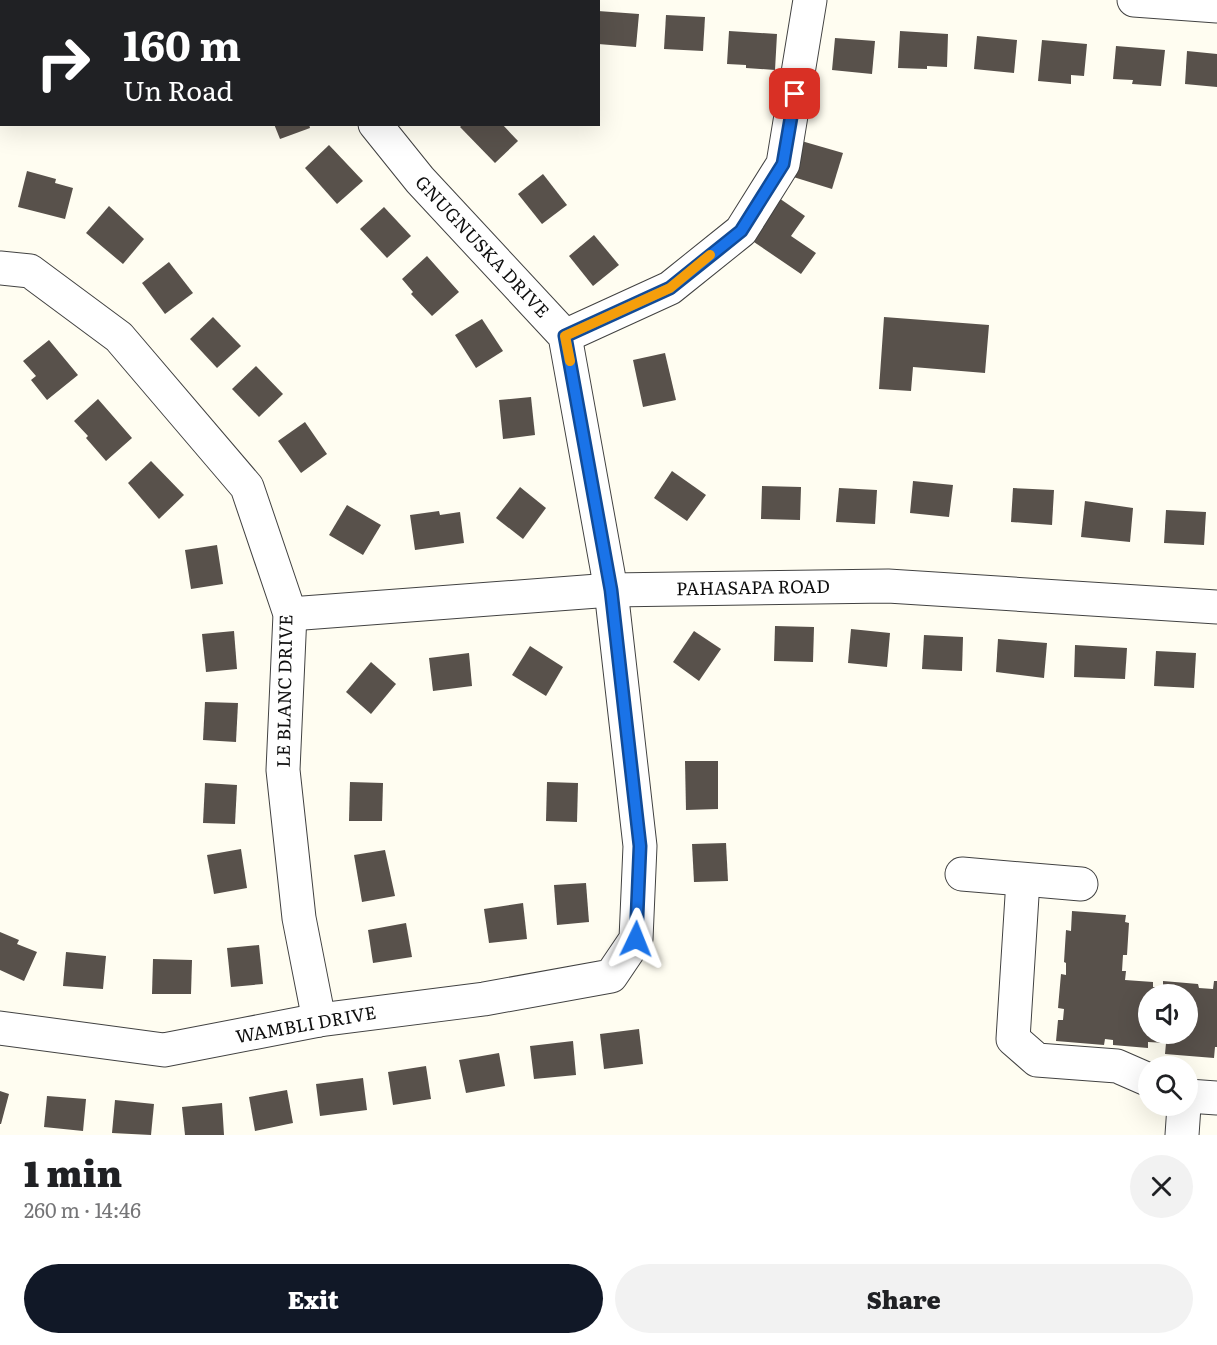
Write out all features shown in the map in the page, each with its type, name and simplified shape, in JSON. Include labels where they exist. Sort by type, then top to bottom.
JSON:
[{"type":"street","points":[[611,590],[565,336],[670,288],[741,231],[783,164],[810,0]]},
{"type":"street","points":[[1134,0],[1217,6]]},
{"type":"street","name":"GNUGNUSKA DRIVE","points":[[377,126],[420,180],[565,336]]},
{"type":"street","name":"LE BLANC DRIVE","points":[[0,268],[30,271],[119,337],[247,487],[290,614],[283,770],[299,918],[319,1020]]},
{"type":"street","name":"PAHASAPA ROAD","points":[[290,614],[611,590],[888,586],[1217,607]]},
{"type":"street","name":"WAMBLI DRIVE","points":[[0,1028],[164,1050],[319,1020],[484,999],[611,976],[636,939],[640,846],[611,590]]},
{"type":"street","points":[[962,874],[1081,884]]},
{"type":"street","points":[[1023,880],[1013,1039],[1037,1060],[1118,1066],[1138,1075]]},
{"type":"street","points":[[1198,1097],[1217,1098]]},
{"type":"street","points":[[1182,1135],[1184,1116]]},
{"type":"building","points":[[600,11],[639,14],[636,47],[600,44]]},
{"type":"building","points":[[666,15],[705,17],[703,51],[664,49]]},
{"type":"building","points":[[729,31],[777,34],[775,70],[727,64]]},
{"type":"building","points":[[900,31],[948,34],[947,67],[898,68]]},
{"type":"building","points":[[977,36],[1017,40],[1014,73],[974,69]]},
{"type":"building","points":[[835,38],[875,41],[872,74],[832,70]]},
{"type":"building","points":[[1042,40],[1087,44],[1084,76],[1071,75],[1071,84],[1038,81]]},
{"type":"building","points":[[1116,46],[1165,50],[1161,86],[1132,84],[1133,80],[1113,79]]},
{"type":"building","points":[[1187,51],[1217,54],[1217,87],[1185,84]]},
{"type":"building","points":[[275,126],[310,126],[310,128],[280,139]]},
{"type":"building","points":[[504,126],[518,141],[495,163],[460,127]]},
{"type":"building","points":[[798,140],[843,153],[832,189],[787,175]]},
{"type":"building","points":[[329,145],[363,181],[337,204],[305,168]]},
{"type":"building","points":[[27,171],[56,179],[55,183],[73,188],[65,219],[18,207]]},
{"type":"building","points":[[543,174],[567,205],[542,224],[518,194]]},
{"type":"building","points":[[776,196],[805,216],[791,236],[816,253],[801,274],[748,238]]},
{"type":"building","points":[[109,206],[144,239],[123,264],[86,233]]},
{"type":"building","points":[[384,207],[411,236],[387,258],[360,229]]},
{"type":"building","points":[[594,235],[619,265],[593,286],[569,256]]},
{"type":"building","points":[[427,256],[459,292],[432,316],[411,294],[413,292],[402,279]]},
{"type":"building","points":[[169,262],[193,293],[165,314],[142,283]]},
{"type":"building","points":[[213,317],[241,346],[217,368],[190,339]]},
{"type":"building","points":[[884,317],[989,325],[985,373],[913,367],[911,391],[879,389]]},
{"type":"building","points":[[482,319],[503,351],[476,368],[455,335]]},
{"type":"building","points":[[49,340],[78,375],[47,400],[31,380],[36,376],[23,361]]},
{"type":"building","points":[[665,353],[676,400],[643,407],[633,360]]},
{"type":"building","points":[[256,366],[283,394],[259,417],[232,389]]},
{"type":"building","points":[[531,397],[535,435],[503,439],[499,400]]},
{"type":"building","points":[[98,399],[132,438],[106,461],[74,421]]},
{"type":"building","points":[[305,422],[327,454],[301,473],[278,441]]},
{"type":"building","points":[[151,461],[184,495],[159,519],[128,483]]},
{"type":"building","points":[[672,471],[706,495],[687,521],[654,498]]},
{"type":"building","points":[[913,481],[953,485],[949,517],[910,513]]},
{"type":"building","points":[[762,486],[801,487],[800,520],[761,519]]},
{"type":"building","points":[[520,487],[546,508],[523,539],[496,518]]},
{"type":"building","points":[[839,488],[877,490],[875,524],[836,522]]},
{"type":"building","points":[[1013,488],[1054,490],[1052,525],[1011,522]]},
{"type":"building","points":[[1085,501],[1133,508],[1130,542],[1081,537]]},
{"type":"building","points":[[347,505],[381,525],[363,555],[329,535]]},
{"type":"building","points":[[1166,510],[1206,512],[1204,545],[1164,543]]},
{"type":"building","points":[[439,511],[440,515],[460,512],[464,543],[415,550],[410,515]]},
{"type":"building","points":[[217,545],[223,584],[191,589],[185,550]]},
{"type":"building","points":[[775,626],[814,627],[813,662],[774,661]]},
{"type":"building","points":[[851,629],[890,633],[887,667],[848,663]]},
{"type":"building","points":[[234,631],[237,669],[206,672],[202,634]]},
{"type":"building","points":[[694,631],[721,649],[699,681],[673,662]]},
{"type":"building","points":[[924,635],[963,637],[962,671],[922,669]]},
{"type":"building","points":[[998,639],[1047,643],[1044,678],[996,672]]},
{"type":"building","points":[[1075,645],[1127,648],[1125,679],[1074,677]]},
{"type":"building","points":[[530,646],[563,667],[546,696],[512,675]]},
{"type":"building","points":[[1156,651],[1196,653],[1194,688],[1154,686]]},
{"type":"building","points":[[469,653],[472,686],[433,691],[429,658]]},
{"type":"building","points":[[371,662],[396,684],[371,714],[346,692]]},
{"type":"building","points":[[205,702],[238,703],[236,742],[203,740]]},
{"type":"building","points":[[685,761],[718,761],[718,809],[686,810]]},
{"type":"building","points":[[350,782],[383,783],[382,821],[349,821]]},
{"type":"building","points":[[547,782],[578,783],[577,822],[546,821]]},
{"type":"building","points":[[205,783],[237,785],[235,824],[203,823]]},
{"type":"building","points":[[726,843],[728,881],[694,882],[692,844]]},
{"type":"building","points":[[241,849],[247,888],[214,894],[207,855]]},
{"type":"building","points":[[385,850],[395,896],[362,902],[354,855]]},
{"type":"building","points":[[586,883],[589,922],[557,925],[554,885]]},
{"type":"building","points":[[523,903],[527,939],[489,943],[484,909]]},
{"type":"building","points":[[1072,911],[1126,915],[1125,922],[1129,923],[1127,955],[1123,955],[1122,971],[1126,971],[1125,980],[1153,982],[1153,984],[1138,984],[1138,1044],[1148,1044],[1148,1048],[1113,1045],[1113,1040],[1105,1039],[1104,1045],[1056,1041],[1058,1020],[1063,1020],[1064,1009],[1058,1008],[1061,974],[1066,975],[1066,963],[1064,962],[1066,930],[1071,931]]},
{"type":"building","points":[[406,923],[412,957],[373,963],[368,930]]},
{"type":"building","points":[[0,932],[19,940],[17,944],[37,952],[24,981],[0,970]]},
{"type":"building","points":[[259,945],[263,984],[231,987],[227,948]]},
{"type":"building","points":[[66,952],[106,956],[103,989],[63,986]]},
{"type":"building","points":[[153,959],[192,960],[191,994],[152,994]]},
{"type":"building","points":[[1163,981],[1198,984],[1163,984]]},
{"type":"building","points":[[1214,981],[1217,981],[1217,1047],[1215,1047],[1214,1058],[1165,1054],[1166,1044],[1198,1044],[1198,984],[1199,988],[1213,989]]},
{"type":"building","points":[[639,1029],[643,1064],[604,1069],[600,1034]]},
{"type":"building","points":[[573,1041],[576,1075],[534,1079],[530,1046]]},
{"type":"building","points":[[499,1053],[505,1086],[466,1093],[459,1060]]},
{"type":"building","points":[[426,1066],[431,1099],[393,1105],[388,1072]]},
{"type":"building","points":[[363,1078],[367,1110],[320,1116],[316,1084]]},
{"type":"building","points":[[287,1090],[293,1123],[255,1131],[249,1097]]},
{"type":"building","points":[[0,1091],[9,1094],[1,1124],[0,1124]]},
{"type":"building","points":[[47,1096],[86,1099],[83,1131],[44,1127]]},
{"type":"building","points":[[115,1100],[154,1104],[151,1135],[112,1133]]},
{"type":"building","points":[[222,1103],[224,1135],[185,1135],[182,1107]]},
{"type":"slow traffic","points":[[570,361],[565,336],[670,288],[710,255]]},
{"type":"route","points":[[636,939],[640,846],[611,590],[565,336],[670,288],[741,231],[783,164],[795,94]]}]
